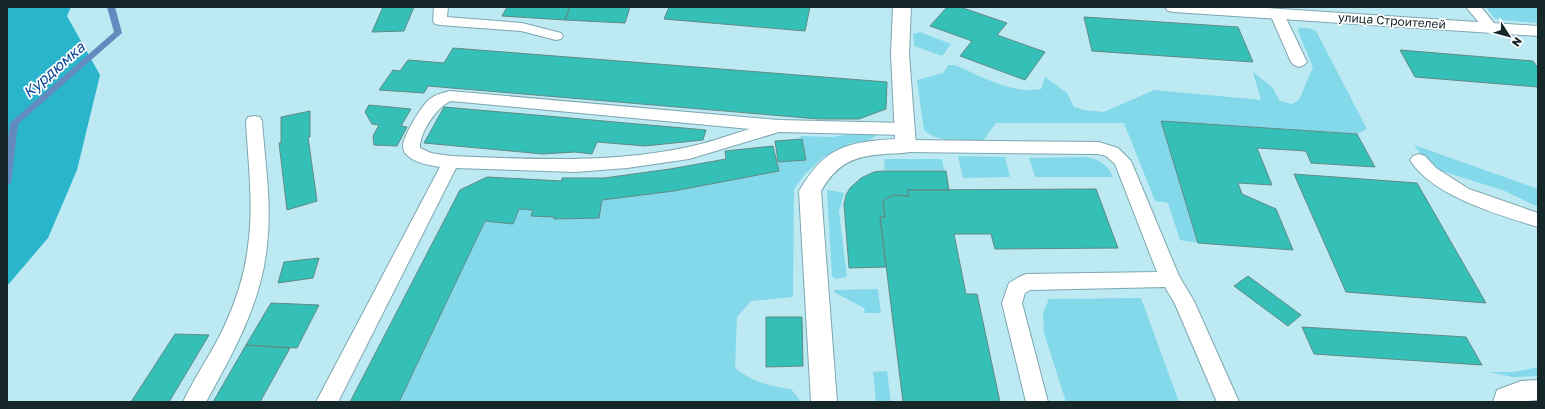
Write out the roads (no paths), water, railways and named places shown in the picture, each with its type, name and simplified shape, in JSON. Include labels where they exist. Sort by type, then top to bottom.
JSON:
[{"type":"street","points":[[824,402],[810,191],[817,176],[827,166],[844,154],[906,138],[900,54],[902,7]]},
{"type":"street","name":"улица Строителей","points":[[1174,7],[1538,31]]},
{"type":"lane","points":[[441,7],[440,20],[522,27],[556,36]]},
{"type":"lane","points":[[1474,7],[1491,28]]},
{"type":"lane","points":[[1276,14],[1299,62]]},
{"type":"lane","points":[[778,126],[689,153],[627,162],[575,166],[451,162],[428,159],[413,152],[410,147],[430,106],[442,98],[450,96],[778,126],[906,138],[1099,148],[1112,152],[1122,161],[1170,279],[1184,301],[1228,402]]},
{"type":"lane","points":[[194,402],[216,362],[237,318],[252,280],[258,246],[259,210],[254,120]]},
{"type":"lane","points":[[1419,160],[1430,172],[1463,194],[1538,220]]},
{"type":"lane","points":[[327,402],[451,162]]},
{"type":"lane","points":[[1037,402],[1012,303],[1016,289],[1026,282],[1170,279]]},
{"type":"lane","points":[[1504,402],[1505,397],[1521,391],[1538,390]]},
{"type":"waterway","name":"Курдюмка","points":[[7,183],[14,123],[118,33],[111,7]]}]
